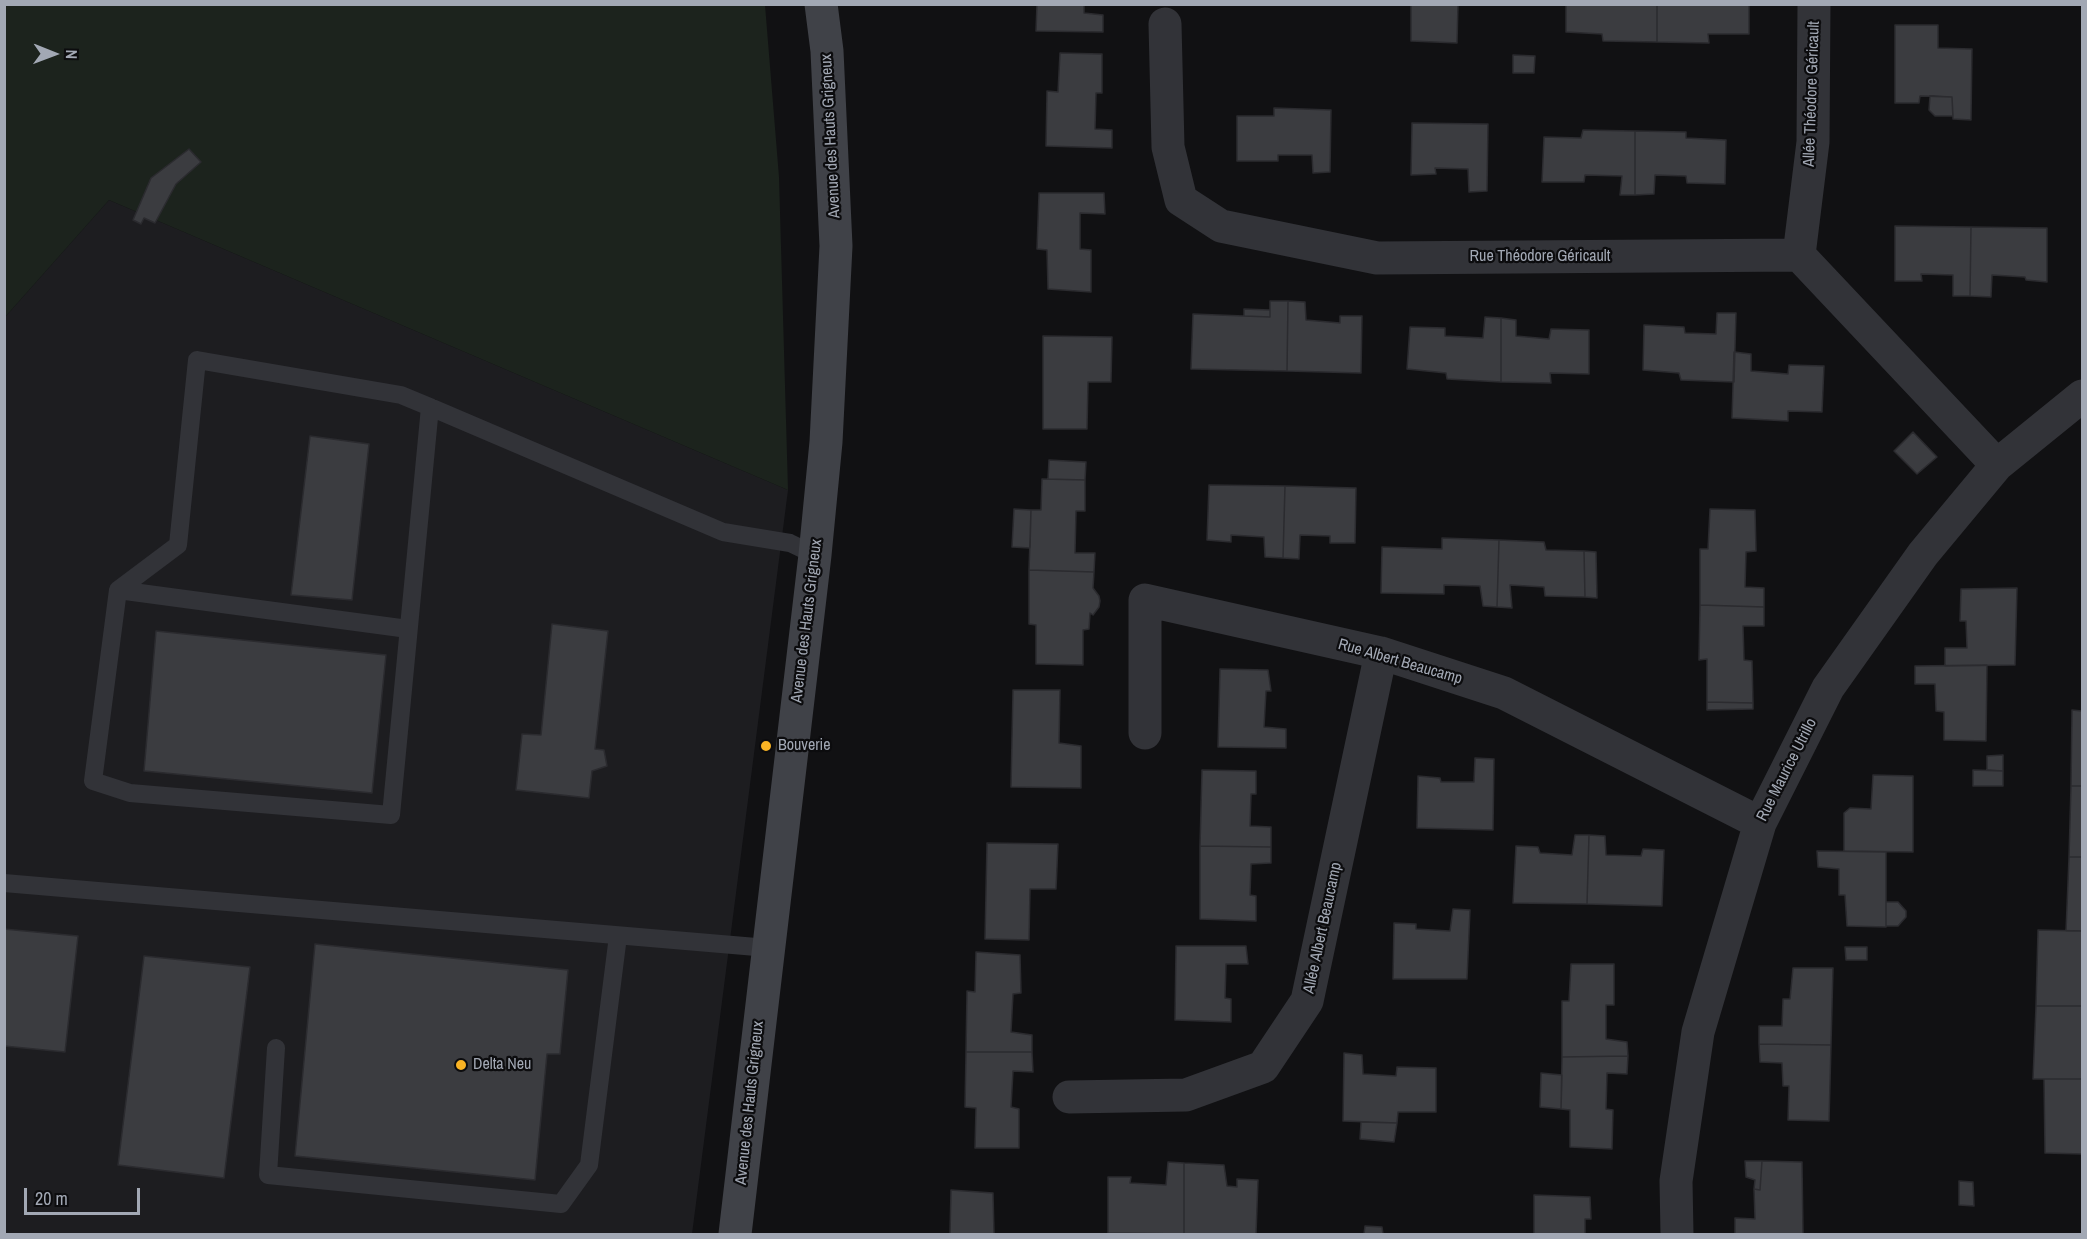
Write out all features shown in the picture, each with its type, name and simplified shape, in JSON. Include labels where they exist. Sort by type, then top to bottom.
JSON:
[{"type":"street","name":"Avenue des Hauts Grigneux","points":[[735,1234],[815,555],[826,442],[836,246],[827,51],[821,4]]},
{"type":"street","name":"Allée Théodore Géricault","points":[[1798,255],[1813,142],[1814,4]]},
{"type":"street","name":"Rue Théodore Géricault","points":[[1166,24],[1168,147],[1181,200],[1221,226],[1377,258],[1798,255]]},
{"type":"street","points":[[1798,255],[1997,465]]},
{"type":"street","name":"Rue Maurice Utrillo","points":[[1677,1234],[1677,1181],[1698,1032],[1760,823],[1828,688],[1923,554],[1997,465],[2082,396]]},
{"type":"street","name":"Rue Albert Beaucamp","points":[[1145,733],[1145,600],[1381,653],[1504,693],[1760,823]]},
{"type":"street","name":"Allée Albert Beaucamp","points":[[1069,1097],[1186,1095],[1263,1067],[1307,1001],[1381,653]]},
{"type":"lane","points":[[430,407],[391,815],[130,793],[93,781],[118,590],[178,545],[197,360],[401,395],[430,407],[723,532],[790,543],[815,555]]},
{"type":"lane","points":[[118,590],[408,629]]},
{"type":"lane","points":[[4,883],[768,948]]},
{"type":"lane","points":[[276,1048],[268,1175],[561,1204],[589,1165],[618,936]]},
{"type":"shaded area","points":[[5,5],[765,5],[779,177],[788,490],[109,200],[5,317]]},
{"type":"shaded area","points":[[109,200],[788,490],[692,1234],[5,1234],[5,317]]},
{"type":"building","points":[[1037,4],[1084,4],[1084,13],[1103,15],[1103,32],[1036,31]]},
{"type":"building","points":[[1411,4],[1458,4],[1457,43],[1411,41]]},
{"type":"building","points":[[1566,4],[1657,4],[1657,42],[1603,41],[1602,34],[1566,32]]},
{"type":"building","points":[[1657,4],[1749,4],[1749,34],[1708,34],[1709,43],[1657,42]]},
{"type":"building","points":[[1895,25],[1938,25],[1938,48],[1972,49],[1971,120],[1953,119],[1952,97],[1920,96],[1919,103],[1895,103]]},
{"type":"building","points":[[1060,53],[1102,54],[1102,93],[1096,93],[1095,129],[1112,130],[1112,148],[1046,146],[1047,91],[1058,92]]},
{"type":"building","points":[[1513,55],[1535,56],[1534,73],[1513,73]]},
{"type":"building","points":[[1930,96],[1952,97],[1953,116],[1935,116],[1929,110]]},
{"type":"building","points":[[1274,108],[1331,110],[1330,172],[1313,173],[1312,155],[1278,155],[1278,161],[1237,161],[1237,116],[1274,116]]},
{"type":"building","points":[[1412,123],[1488,124],[1487,191],[1469,192],[1468,169],[1435,168],[1436,174],[1411,175]]},
{"type":"building","points":[[1583,130],[1635,131],[1635,195],[1620,195],[1622,176],[1585,175],[1584,182],[1542,182],[1544,137],[1581,138]]},
{"type":"building","points":[[1635,131],[1686,132],[1686,138],[1726,140],[1725,184],[1687,183],[1686,176],[1655,175],[1654,194],[1635,195]]},
{"type":"building","points":[[189,149],[201,162],[176,184],[155,223],[144,218],[141,224],[133,220],[151,178]]},
{"type":"building","points":[[1039,193],[1104,193],[1105,214],[1080,213],[1080,249],[1091,250],[1091,292],[1048,289],[1047,250],[1037,249]]},
{"type":"building","points":[[1895,226],[1971,227],[1970,296],[1953,296],[1953,275],[1921,274],[1922,281],[1895,281]]},
{"type":"building","points":[[1971,227],[2047,228],[2047,282],[2026,280],[2025,277],[1992,275],[1991,297],[1970,296]]},
{"type":"building","points":[[1270,301],[1288,301],[1287,371],[1191,369],[1193,314],[1270,317]]},
{"type":"building","points":[[1288,301],[1305,302],[1306,320],[1340,323],[1340,316],[1362,316],[1361,373],[1287,371]]},
{"type":"building","points":[[1244,309],[1270,310],[1270,317],[1244,316]]},
{"type":"building","points":[[1717,313],[1736,313],[1734,382],[1681,380],[1679,373],[1643,370],[1644,325],[1684,327],[1685,333],[1716,334]]},
{"type":"building","points":[[1485,317],[1501,318],[1501,382],[1447,379],[1446,373],[1407,369],[1410,327],[1445,328],[1445,336],[1483,338]]},
{"type":"building","points":[[1501,318],[1516,320],[1516,336],[1549,339],[1551,329],[1589,330],[1589,374],[1550,373],[1551,383],[1501,382]]},
{"type":"building","points":[[1043,336],[1112,337],[1111,382],[1088,382],[1087,429],[1043,429]]},
{"type":"building","points":[[1734,352],[1751,354],[1751,371],[1788,374],[1789,365],[1824,366],[1822,412],[1788,411],[1788,421],[1732,418]]},
{"type":"building","points":[[1913,432],[1937,457],[1917,474],[1894,451]]},
{"type":"building","points":[[310,436],[369,444],[352,600],[291,595]]},
{"type":"building","points":[[1049,460],[1086,462],[1085,480],[1048,479]]},
{"type":"building","points":[[1042,479],[1085,480],[1085,511],[1076,511],[1075,553],[1095,553],[1094,572],[1029,570],[1031,510],[1041,510]]},
{"type":"building","points":[[1209,485],[1285,486],[1283,558],[1265,557],[1264,537],[1231,535],[1231,542],[1207,540]]},
{"type":"building","points":[[1285,486],[1356,488],[1355,543],[1330,543],[1330,536],[1300,535],[1299,559],[1283,558]]},
{"type":"building","points":[[1014,509],[1031,510],[1030,548],[1012,547]]},
{"type":"building","points":[[1710,509],[1755,510],[1756,551],[1746,552],[1745,587],[1764,588],[1764,607],[1700,605],[1700,549],[1708,549]]},
{"type":"building","points":[[1442,538],[1499,540],[1497,607],[1483,606],[1480,586],[1444,585],[1444,594],[1381,593],[1382,547],[1442,549]]},
{"type":"building","points":[[1499,540],[1544,542],[1546,550],[1584,551],[1585,597],[1545,596],[1544,587],[1510,585],[1512,608],[1497,607]]},
{"type":"building","points":[[1584,551],[1596,552],[1597,598],[1585,597]]},
{"type":"building","points":[[1029,570],[1094,572],[1093,588],[1100,601],[1093,615],[1090,613],[1089,629],[1083,630],[1083,665],[1036,664],[1036,625],[1029,624]]},
{"type":"building","points":[[2017,588],[2015,665],[1945,666],[1945,648],[1967,648],[1966,621],[1960,621],[1961,589]]},
{"type":"building","points":[[1700,605],[1764,607],[1764,626],[1743,626],[1744,660],[1752,661],[1753,703],[1707,702],[1707,659],[1699,660]]},
{"type":"building","points":[[552,624],[608,631],[595,749],[604,750],[607,766],[592,771],[589,798],[516,790],[522,734],[541,735]]},
{"type":"building","points":[[156,631],[386,655],[372,793],[144,771]]},
{"type":"building","points":[[1987,665],[1986,741],[1944,740],[1944,712],[1936,711],[1935,684],[1915,684],[1915,666]]},
{"type":"building","points":[[1220,669],[1268,670],[1271,691],[1266,691],[1264,727],[1286,729],[1286,748],[1218,747]]},
{"type":"building","points":[[1013,690],[1060,690],[1059,743],[1081,746],[1081,788],[1011,787]]},
{"type":"building","points":[[1707,702],[1753,703],[1753,709],[1707,710]]},
{"type":"building","points":[[2072,710],[2082,711],[2082,786],[2071,786]]},
{"type":"building","points":[[2003,755],[2003,771],[1987,770],[1987,756]]},
{"type":"building","points":[[1475,758],[1494,759],[1493,830],[1417,828],[1418,776],[1440,778],[1441,782],[1474,782]]},
{"type":"building","points":[[1202,770],[1256,771],[1256,794],[1251,794],[1250,826],[1271,827],[1271,847],[1200,846]]},
{"type":"building","points":[[1973,770],[2003,771],[2003,786],[1973,786]]},
{"type":"building","points":[[1873,775],[1913,776],[1913,852],[1844,851],[1844,813],[1850,808],[1871,809]]},
{"type":"building","points":[[2071,786],[2082,786],[2082,857],[2069,857]]},
{"type":"building","points":[[1575,835],[1589,835],[1587,904],[1513,903],[1516,846],[1538,847],[1540,853],[1572,855]]},
{"type":"building","points":[[1589,835],[1605,836],[1606,855],[1641,856],[1643,849],[1664,850],[1662,906],[1587,904]]},
{"type":"building","points":[[987,843],[1058,844],[1056,889],[1030,889],[1029,940],[985,939]]},
{"type":"building","points":[[1200,846],[1271,847],[1271,863],[1251,864],[1250,895],[1256,896],[1256,921],[1200,919]]},
{"type":"building","points":[[1817,851],[1886,852],[1886,927],[1847,926],[1845,895],[1839,895],[1839,869],[1818,867]]},
{"type":"building","points":[[2069,857],[2082,857],[2082,931],[2066,931]]},
{"type":"building","points":[[1886,902],[1898,902],[1906,911],[1906,917],[1898,926],[1886,926]]},
{"type":"building","points":[[1453,909],[1470,910],[1467,979],[1393,979],[1394,923],[1416,924],[1416,929],[1450,931]]},
{"type":"building","points":[[4,929],[78,936],[65,1052],[4,1046]]},
{"type":"building","points":[[2038,930],[2082,931],[2082,1006],[2036,1006]]},
{"type":"building","points":[[315,944],[568,970],[560,1054],[547,1054],[535,1180],[295,1156]]},
{"type":"building","points":[[1176,946],[1246,946],[1248,964],[1226,964],[1225,998],[1231,999],[1231,1022],[1175,1020]]},
{"type":"building","points":[[1845,947],[1867,947],[1867,960],[1846,960]]},
{"type":"building","points":[[976,952],[1020,955],[1021,993],[1013,994],[1011,1032],[1032,1035],[1032,1052],[966,1052],[967,991],[975,992]]},
{"type":"building","points":[[144,956],[250,967],[224,1178],[118,1165]]},
{"type":"building","points":[[1571,964],[1614,964],[1614,1005],[1606,1005],[1606,1039],[1627,1042],[1628,1056],[1562,1057],[1562,1001],[1569,1001]]},
{"type":"building","points":[[1793,968],[1833,968],[1831,1045],[1759,1044],[1759,1026],[1782,1026],[1783,999],[1790,999]]},
{"type":"building","points":[[2036,1006],[2082,1006],[2082,1079],[2033,1079]]},
{"type":"building","points":[[1759,1044],[1831,1045],[1829,1121],[1788,1120],[1789,1086],[1783,1086],[1782,1063],[1760,1062]]},
{"type":"building","points":[[966,1052],[1032,1052],[1033,1072],[1013,1071],[1011,1107],[1019,1109],[1019,1148],[975,1148],[976,1108],[965,1107]]},
{"type":"building","points":[[1344,1053],[1362,1055],[1363,1074],[1396,1076],[1397,1067],[1436,1068],[1436,1112],[1398,1112],[1397,1123],[1343,1121]]},
{"type":"building","points":[[1628,1056],[1627,1074],[1607,1073],[1606,1109],[1613,1110],[1612,1149],[1570,1147],[1570,1110],[1561,1109],[1562,1057]]},
{"type":"building","points":[[1541,1073],[1562,1075],[1561,1109],[1540,1107]]},
{"type":"building","points":[[2044,1079],[2082,1079],[2082,1154],[2045,1153]]},
{"type":"building","points":[[1361,1122],[1397,1123],[1394,1142],[1360,1139]]},
{"type":"building","points":[[1745,1161],[1762,1161],[1760,1190],[1754,1189],[1755,1180],[1746,1177]]},
{"type":"building","points":[[1762,1161],[1802,1162],[1803,1234],[1735,1234],[1735,1218],[1755,1219],[1754,1189],[1760,1190]]},
{"type":"building","points":[[1168,1162],[1184,1163],[1184,1234],[1108,1233],[1108,1177],[1131,1177],[1130,1183],[1166,1185]]},
{"type":"building","points":[[1184,1163],[1224,1165],[1227,1186],[1237,1187],[1237,1179],[1258,1180],[1256,1234],[1184,1234]]},
{"type":"building","points":[[1959,1181],[1973,1182],[1974,1206],[1959,1205]]},
{"type":"building","points":[[951,1190],[993,1193],[994,1234],[950,1234]]},
{"type":"building","points":[[1534,1195],[1590,1197],[1591,1219],[1585,1219],[1585,1234],[1534,1234]]},
{"type":"building","points":[[1365,1226],[1382,1227],[1383,1234],[1364,1234]]},
{"type":"place","name":"Bouverie","points":[[766,746]]},
{"type":"place","name":"Delta Neu","points":[[461,1065]]}]
